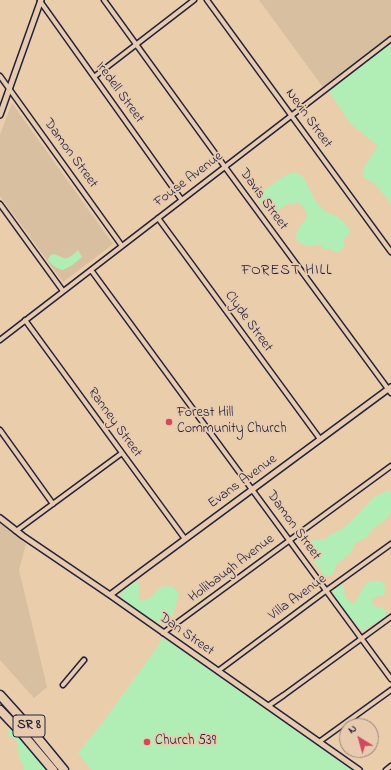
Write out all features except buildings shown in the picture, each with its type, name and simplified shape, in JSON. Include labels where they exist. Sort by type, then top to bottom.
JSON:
[{"type":"highway","name":"SR 8","points":[[0,695],[64,770]]},
{"type":"highway","name":"SR 8","points":[[0,710],[53,770]]},
{"type":"street","name":"Davis Street","points":[[104,0],[224,167],[236,181],[390,390]]},
{"type":"street","points":[[94,77],[194,0]]},
{"type":"street","name":"Nevin Street","points":[[207,0],[391,252]]},
{"type":"street","points":[[0,115],[40,1]]},
{"type":"street","name":"Iredell Street","points":[[40,1],[181,199]]},
{"type":"street","name":"Fouse Avenue","points":[[0,340],[181,199],[391,39]]},
{"type":"street","name":"Damon Street","points":[[0,76],[122,246]]},
{"type":"street","points":[[0,204],[63,291]]},
{"type":"street","name":"Clyde Street","points":[[158,218],[320,439]]},
{"type":"street","name":"Damon Street","points":[[91,270],[391,679]]},
{"type":"street","name":"Ranney Street","points":[[25,320],[185,539]]},
{"type":"street","name":"Evans Avenue","points":[[110,596],[252,489],[390,390]]},
{"type":"street","points":[[0,430],[54,504]]},
{"type":"street","points":[[16,531],[122,453]]},
{"type":"street","name":"Hollibaugh Avenue","points":[[163,633],[391,466]]},
{"type":"street","name":"Dan Street","points":[[0,518],[16,531],[359,770]]},
{"type":"street","name":"Villa Avenue","points":[[218,672],[391,544]]},
{"type":"street","points":[[268,706],[391,617]]},
{"type":"street","points":[[63,685],[84,660]]},
{"type":"street","points":[[319,742],[391,690]]},
{"type":"street","points":[[386,770],[391,766]]},
{"type":"shaded area","points":[[259,0],[391,0],[391,39],[325,90]]},
{"type":"shaded area","points":[[12,103],[113,244],[63,282],[0,196],[0,135]]},
{"type":"shaded area","points":[[0,523],[26,544],[19,570],[47,687],[34,698],[0,660]]},
{"type":"green space","points":[[391,43],[391,204],[375,184],[363,177],[364,167],[378,146],[350,123],[328,90]]},
{"type":"green space","points":[[295,172],[303,177],[316,202],[325,211],[338,217],[348,227],[350,231],[343,241],[345,246],[339,252],[331,249],[324,249],[320,244],[309,246],[304,245],[295,239],[298,229],[305,220],[307,213],[298,202],[285,205],[280,209],[264,209],[256,197],[279,179]]},
{"type":"green space","points":[[78,250],[82,257],[71,266],[63,270],[51,264],[48,260],[52,254],[67,258]]},
{"type":"green space","points":[[389,490],[391,492],[391,513],[384,521],[374,528],[367,537],[354,544],[352,551],[337,564],[332,575],[324,575],[312,559],[311,541],[326,539],[330,534],[337,532],[346,526],[374,497]]},
{"type":"green space","points":[[138,581],[140,590],[138,597],[142,601],[151,597],[160,587],[172,586],[179,593],[173,615],[161,624],[132,607],[122,599],[120,595],[124,590]]},
{"type":"green space","points":[[381,581],[385,585],[384,596],[378,596],[371,600],[376,607],[384,608],[386,616],[363,631],[337,600],[332,589],[341,584],[344,587],[346,597],[354,604],[366,583]]},
{"type":"green space","points":[[162,637],[352,770],[91,770],[78,753],[100,726],[158,646]]},
{"type":"green space","points":[[10,728],[18,732],[55,770],[24,770],[19,758],[17,741],[7,734]]},
{"type":"place","name":"Forest Hill Community Church","points":[[169,422]]},
{"type":"place","name":"Church 539","points":[[147,742]]},
{"type":"district","name":"FOREST HILL","points":[[287,272]]}]
